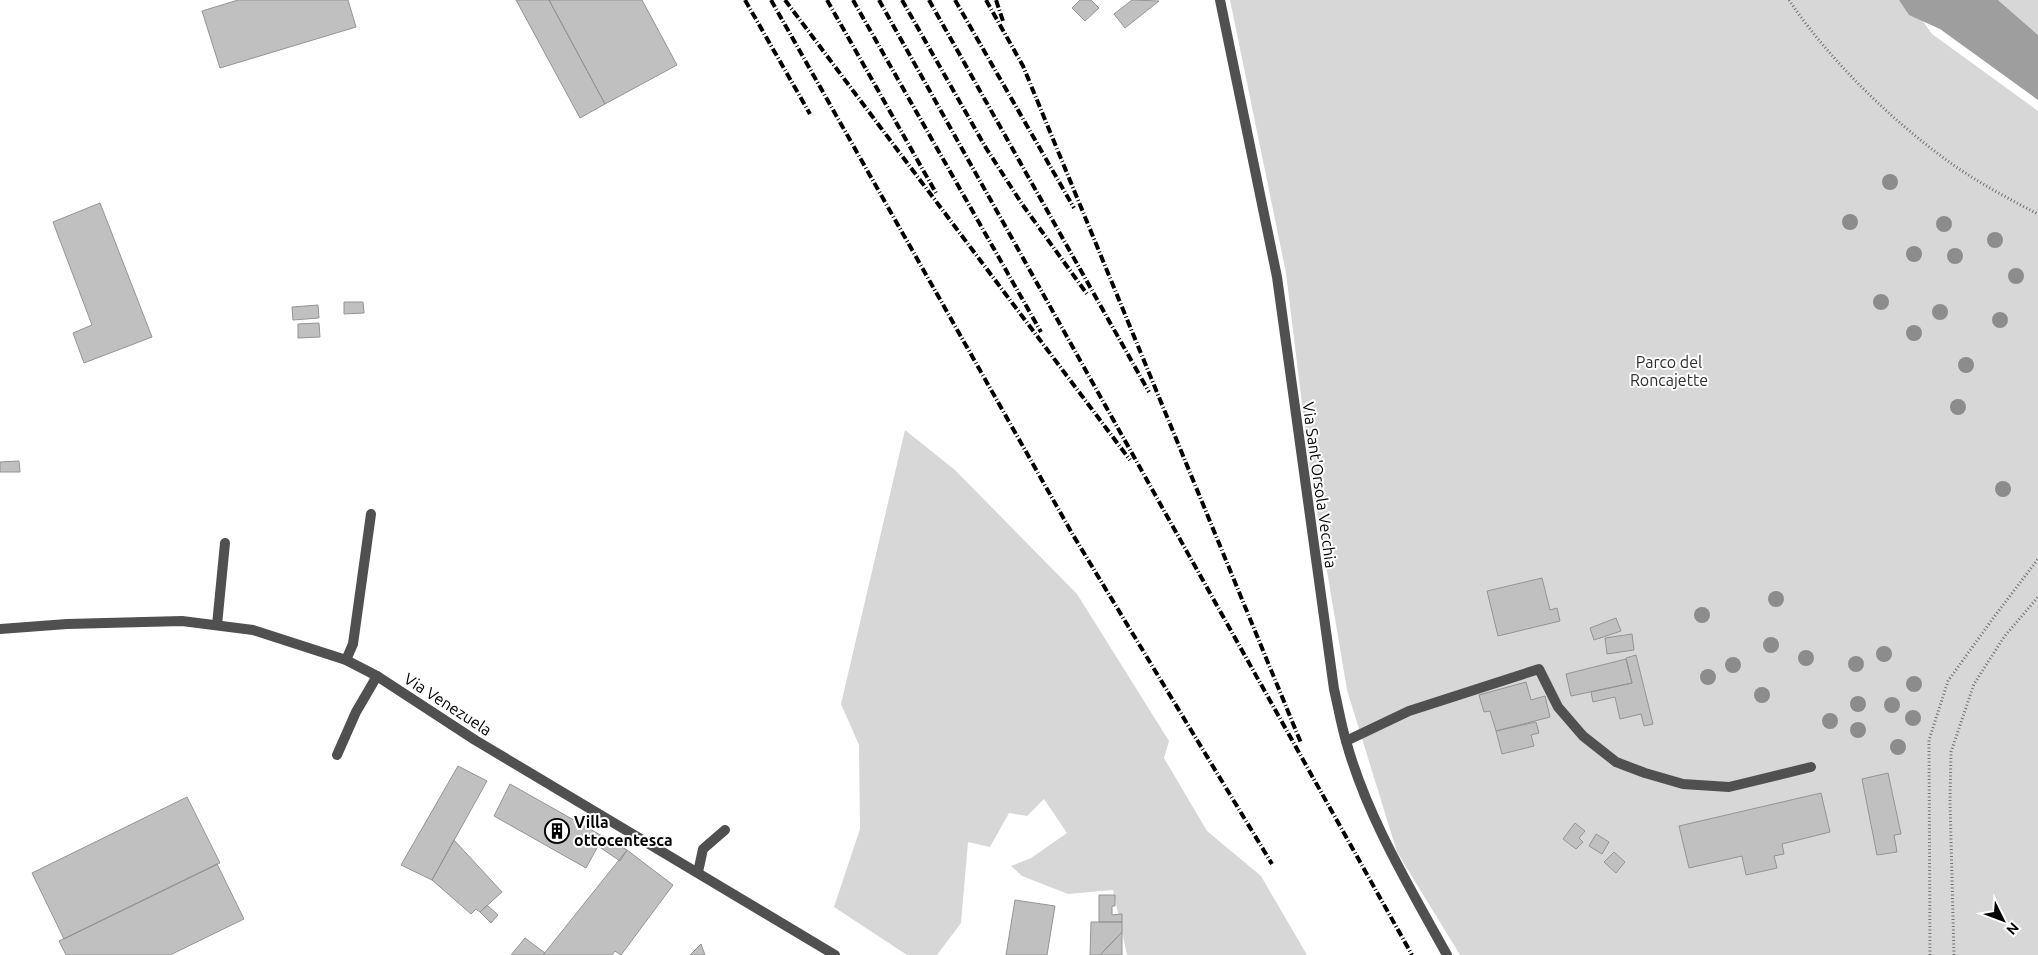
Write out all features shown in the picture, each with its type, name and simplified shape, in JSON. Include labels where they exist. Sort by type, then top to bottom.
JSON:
[{"type":"street","name":"Via Sant'Orsola Vecchia","points":[[1220,0],[1277,277],[1334,689],[1346,741],[1367,799],[1392,856],[1447,955]]},
{"type":"street","points":[[346,660],[352,644],[371,514]]},
{"type":"street","points":[[217,626],[225,543]]},
{"type":"street","name":"Via Venezuela","points":[[0,629],[182,621],[252,630],[346,660],[377,676],[475,740],[835,955]]},
{"type":"street","points":[[1346,741],[1409,711],[1539,669],[1558,707],[1583,736],[1616,762],[1645,773],[1683,784],[1729,787],[1811,767]]},
{"type":"street","points":[[337,755],[356,712],[377,676]]},
{"type":"street","points":[[698,872],[703,849],[725,830]]},
{"type":"path","points":[[1789,0],[1825,47],[1895,120],[1953,165],[2038,214]]},
{"type":"path","points":[[1930,955],[1929,740],[1948,681],[2038,560]]},
{"type":"path","points":[[1954,955],[1950,802],[1951,752],[1974,684],[2004,637],[2038,597]]},
{"type":"green space","name":"Parco del Roncajette","points":[[1230,0],[1908,0],[1932,34],[2038,111],[2038,955],[1460,955],[1397,852],[1347,690],[1310,470],[1286,273]]},
{"type":"green space","points":[[1998,0],[2038,0],[2038,35]]},
{"type":"green space","points":[[905,430],[955,470],[1077,594],[1169,741],[1164,758],[1207,831],[1261,876],[1307,955],[1127,955],[1113,890],[1068,894],[1022,876],[1011,866],[1031,858],[1067,833],[1044,799],[1027,816],[1009,813],[990,847],[968,842],[961,923],[937,955],[907,955],[834,907],[860,829],[859,745],[841,704]]},
{"type":"shaded area","points":[[1899,0],[1998,0],[2038,35],[2038,100],[1940,29],[1909,15]]},
{"type":"building","points":[[238,0],[348,0],[356,27],[220,68],[202,11]]},
{"type":"building","points":[[516,0],[549,0],[605,104],[580,118]]},
{"type":"building","points":[[549,0],[642,0],[677,65],[605,104]]},
{"type":"building","points":[[1080,0],[1091,0],[1099,8],[1085,21],[1072,8]]},
{"type":"building","points":[[1132,0],[1159,1],[1125,28],[1114,14]]},
{"type":"building","points":[[100,203],[152,337],[84,363],[73,333],[92,325],[53,222]]},
{"type":"building","points":[[344,302],[363,302],[364,313],[344,314]]},
{"type":"building","points":[[318,305],[319,318],[293,320],[292,307]]},
{"type":"building","points":[[319,323],[320,337],[298,338],[298,324]]},
{"type":"building","points":[[19,461],[20,472],[0,472],[0,462]]},
{"type":"building","points":[[1542,578],[1550,610],[1557,608],[1560,621],[1498,636],[1487,591]]},
{"type":"building","points":[[1616,618],[1621,631],[1594,640],[1590,628]]},
{"type":"building","points":[[1632,634],[1634,650],[1607,654],[1605,638]]},
{"type":"building","points":[[1636,655],[1653,724],[1644,726],[1641,714],[1620,719],[1615,697],[1593,702],[1591,692],[1632,683],[1626,658]]},
{"type":"building","points":[[1626,659],[1632,683],[1571,696],[1566,674]]},
{"type":"building","points":[[1526,682],[1531,700],[1545,696],[1550,717],[1496,731],[1490,711],[1484,712],[1479,695]]},
{"type":"building","points":[[1536,722],[1539,733],[1531,735],[1534,746],[1502,754],[1496,731]]},
{"type":"building","points":[[458,766],[487,781],[432,880],[401,865]]},
{"type":"building","points":[[1888,773],[1901,834],[1894,835],[1897,852],[1877,855],[1862,779]]},
{"type":"building","name":"Villa ottocentesca","points":[[510,784],[627,850],[620,861],[598,846],[586,868],[494,816]]},
{"type":"building","points":[[1821,793],[1830,832],[1782,844],[1784,854],[1774,856],[1777,868],[1746,875],[1742,856],[1689,868],[1679,826]]},
{"type":"building","points":[[187,797],[220,863],[64,939],[32,873]]},
{"type":"building","points":[[1575,823],[1585,831],[1579,838],[1583,842],[1576,849],[1563,839]]},
{"type":"building","points":[[1596,834],[1609,842],[1602,854],[1589,846]]},
{"type":"building","points":[[454,840],[502,892],[480,912],[476,909],[471,914],[432,880]]},
{"type":"building","points":[[627,850],[673,885],[621,955],[615,951],[612,955],[543,955]]},
{"type":"building","points":[[1614,852],[1625,862],[1616,873],[1604,862]]},
{"type":"building","points":[[217,864],[244,919],[170,955],[66,955],[59,941]]},
{"type":"building","points":[[1099,895],[1115,895],[1115,906],[1112,906],[1112,915],[1122,914],[1122,922],[1099,922]]},
{"type":"building","points":[[1015,900],[1055,906],[1047,955],[1006,955]]},
{"type":"building","points":[[487,905],[498,915],[491,923],[480,912]]},
{"type":"building","points":[[1091,922],[1122,922],[1122,932],[1100,955],[1090,955]]},
{"type":"building","points":[[1122,932],[1122,955],[1100,955]]},
{"type":"building","points":[[525,938],[545,953],[543,955],[511,955]]},
{"type":"building","points":[[701,944],[705,955],[690,955]]},
{"type":"railway","points":[[745,0],[810,114]]},
{"type":"railway","points":[[771,0],[1073,535],[1272,864]]},
{"type":"railway","points":[[785,0],[1130,460]]},
{"type":"railway","points":[[827,0],[936,193]]},
{"type":"railway","points":[[853,0],[1041,332]]},
{"type":"railway","points":[[879,0],[1412,955]]},
{"type":"railway","points":[[902,0],[986,148],[1022,204],[1087,294]]},
{"type":"railway","points":[[929,0],[1149,392]]},
{"type":"railway","points":[[955,0],[1074,208]]},
{"type":"railway","points":[[986,0],[1023,66],[1301,743]]},
{"type":"railway","points":[[996,0],[1003,21]]},
{"type":"place","name":"Villa ottocentesca","points":[[557,831]]}]
